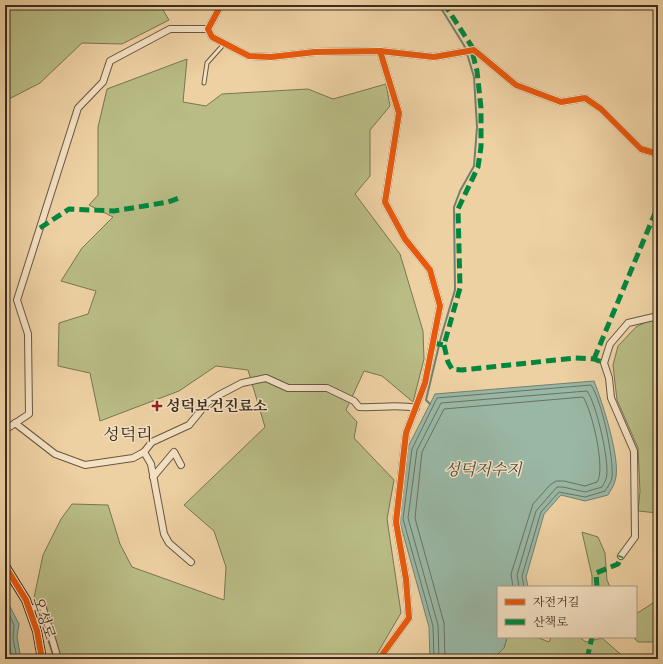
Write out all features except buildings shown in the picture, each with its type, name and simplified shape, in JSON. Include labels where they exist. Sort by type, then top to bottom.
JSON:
[{"type":"main road","name":"오성로","points":[[5,566],[30,609],[37,631],[42,659]]},
{"type":"street","points":[[208,29],[221,5]]},
{"type":"street","points":[[5,430],[29,414],[28,334],[17,300],[78,108],[103,82],[110,61],[170,29],[208,29]]},
{"type":"street","points":[[208,29],[212,37],[249,56],[271,57],[315,52],[380,51],[434,57],[474,50],[516,85],[561,102],[584,98],[601,109],[641,149],[658,154]]},
{"type":"street","points":[[379,659],[409,618],[406,579],[396,522],[406,433],[425,383],[440,306],[430,270],[405,239],[385,202],[399,113],[380,51]]},
{"type":"street","points":[[621,556],[635,537],[634,452],[611,398],[609,378],[604,363],[610,344],[628,323],[658,316]]},
{"type":"street","points":[[15,423],[55,454],[85,465],[133,458],[144,452],[152,442],[188,425],[207,404],[219,395],[242,383],[266,378],[288,388],[327,388],[354,401],[359,407],[387,408],[403,405],[416,408]]},
{"type":"street","points":[[144,452],[151,464],[164,534],[168,543],[191,562]]},
{"type":"street","points":[[153,477],[174,452],[181,465]]},
{"type":"street","points":[[30,609],[42,605],[58,659]]},
{"type":"lane","points":[[204,83],[207,63],[224,44]]},
{"type":"green space","points":[[5,5],[160,5],[169,20],[122,44],[82,43],[40,83],[5,101]]},
{"type":"green space","points":[[187,59],[183,102],[206,106],[222,94],[308,89],[333,99],[386,84],[390,106],[370,130],[370,176],[355,194],[400,254],[423,331],[424,359],[413,402],[382,376],[364,371],[346,410],[357,422],[354,438],[394,480],[387,519],[401,613],[374,659],[54,659],[34,598],[43,555],[61,519],[72,504],[108,505],[120,544],[132,567],[224,600],[226,567],[214,531],[184,505],[265,427],[248,370],[216,366],[179,391],[100,421],[90,373],[58,366],[59,323],[88,314],[96,291],[61,281],[82,248],[113,217],[89,205],[98,195],[98,127],[107,89]]},
{"type":"green space","points":[[658,316],[658,513],[638,511],[640,491],[638,448],[617,400],[613,365],[618,346],[636,327]]},
{"type":"green space","points":[[582,532],[598,537],[605,553],[607,580],[610,586],[592,586],[592,576]]},
{"type":"green space","points":[[658,590],[658,645],[655,642],[638,642],[634,638],[637,638],[637,613],[653,603]]},
{"type":"green space","points":[[507,638],[539,638],[549,642],[551,638],[580,638],[586,642],[602,638],[626,659],[493,659],[504,648]]},
{"type":"water","name":"성덕저수지","points":[[594,381],[602,402],[614,446],[616,460],[615,481],[608,495],[585,501],[561,495],[544,514],[526,577],[528,586],[497,586],[497,638],[507,638],[504,648],[493,659],[430,659],[429,627],[399,519],[408,447],[435,394]]},
{"type":"water","points":[[5,597],[19,624],[17,637],[21,659],[5,659]]},
{"type":"waterway","points":[[430,404],[426,400],[441,337],[455,290],[454,207],[460,191],[474,166],[477,127],[474,77],[465,47],[439,5]]},
{"type":"marked path","points":[[433,343],[444,345],[460,288],[458,209],[478,167],[481,147],[481,108],[477,71],[473,55],[474,50],[445,5]]},
{"type":"marked path","points":[[40,228],[69,209],[114,211],[168,202],[179,198]]},
{"type":"marked path","points":[[594,359],[658,206]]},
{"type":"marked path","points":[[444,345],[448,362],[452,369],[462,370],[575,358],[594,359],[604,363]]},
{"type":"marked path","points":[[597,586],[596,573],[618,564],[621,556]]},
{"type":"marked path","points":[[587,659],[592,638]]},
{"type":"cycle path","points":[[221,5],[208,29],[212,37],[249,56],[271,57],[315,52],[380,51],[434,57],[474,50],[516,85],[561,102],[585,98],[601,109],[641,149],[658,154]]},
{"type":"cycle path","points":[[379,659],[409,618],[406,579],[396,522],[406,433],[425,383],[440,306],[430,270],[405,239],[385,202],[399,113],[380,51]]},
{"type":"cycle path","points":[[5,566],[26,600],[37,631],[42,659]]},
{"type":"place","name":"성덕보건진료소","points":[[157,406]]},
{"type":"district","name":"성덕리","points":[[128,434]]}]
